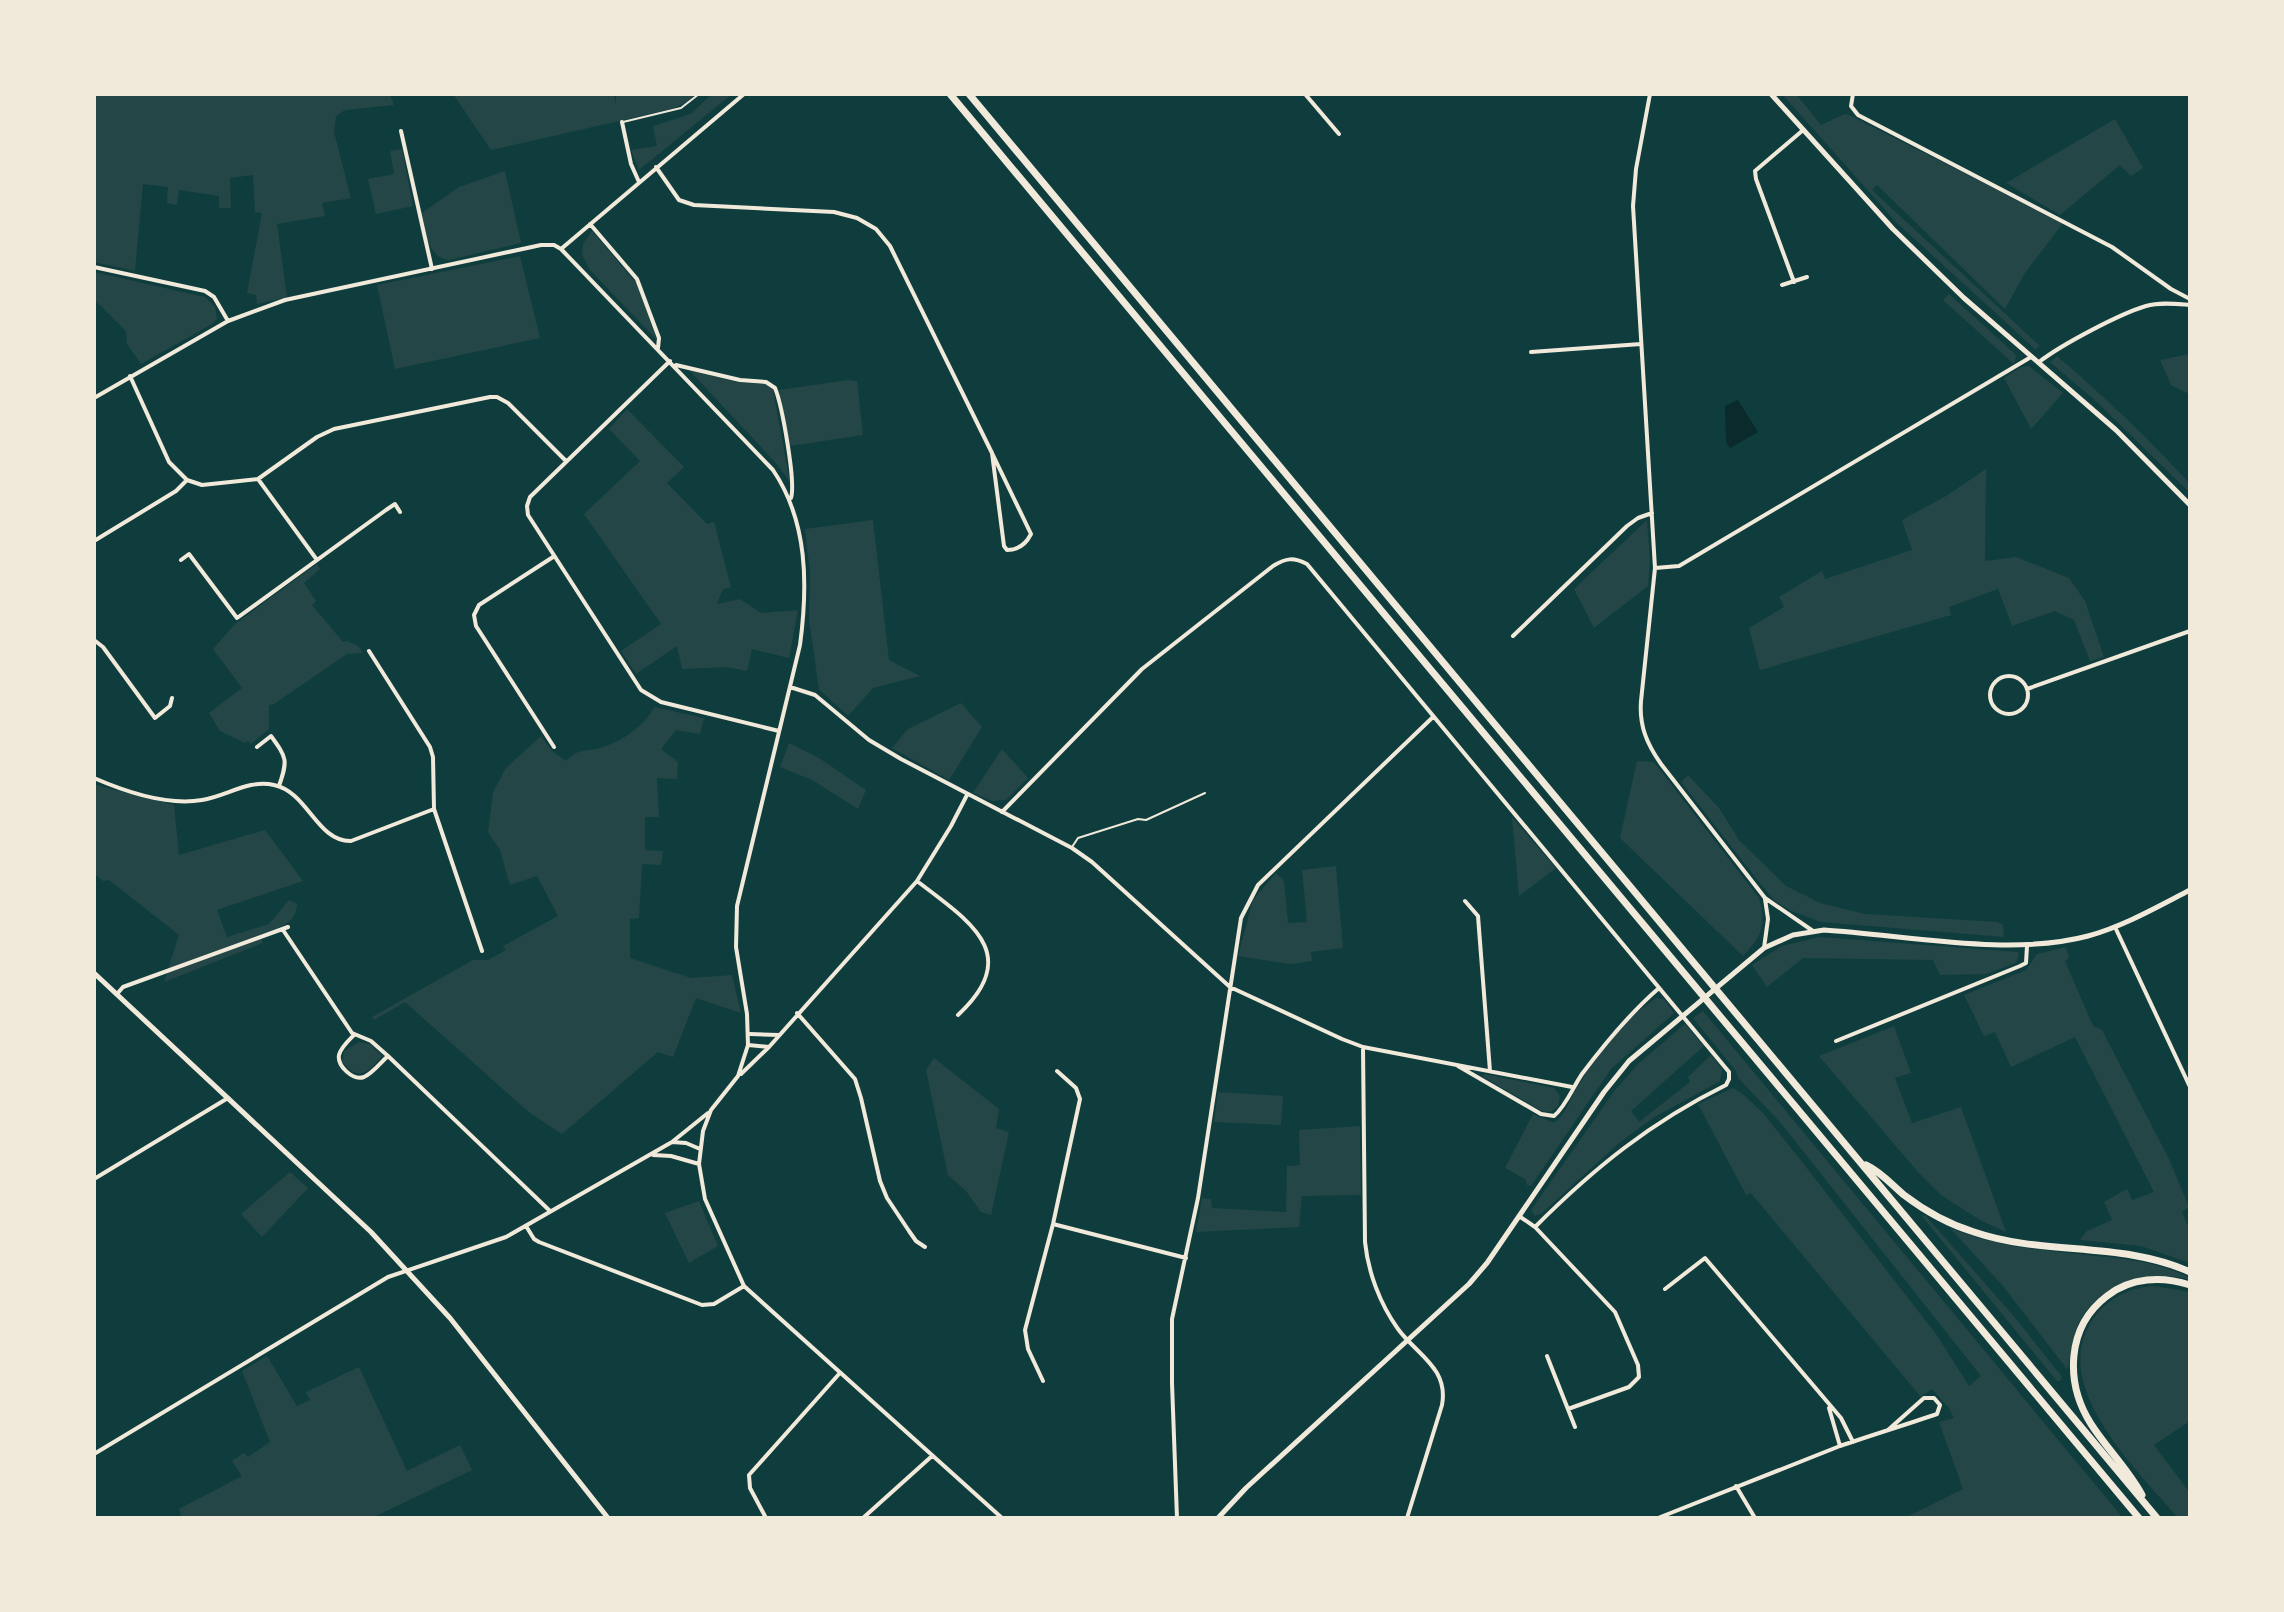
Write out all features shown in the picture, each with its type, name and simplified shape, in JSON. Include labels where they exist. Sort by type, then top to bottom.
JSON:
[{"type":"highway","points":[[950,94],[2139,1518]]},
{"type":"highway","points":[[969,94],[2157,1518]]},
{"type":"highway","points":[[1863,1164],[1878,1170],[1925,1210],[1976,1233],[2007,1240],[2133,1255],[2163,1261],[2190,1272]]},
{"type":"highway","points":[[2148,1507],[2132,1477],[2088,1419],[2074,1379],[2074,1352],[2087,1318],[2110,1293],[2132,1283],[2153,1279],[2190,1285]]},
{"type":"street","points":[[561,249],[744,94]]},
{"type":"street","points":[[1305,94],[1339,134]]},
{"type":"street","points":[[1650,94],[1636,169],[1633,206],[1655,568],[1641,701],[1643,732],[1661,764],[1765,898],[1813,931]]},
{"type":"street","points":[[1771,94],[1893,229],[1964,298],[2116,430],[2190,505]]},
{"type":"street","points":[[1853,94],[1851,106],[1858,115],[2112,247],[2190,302]]},
{"type":"street","points":[[622,122],[631,164],[639,182]]},
{"type":"street","points":[[401,131],[432,269]]},
{"type":"street","points":[[1794,282],[1755,171],[1802,131]]},
{"type":"street","points":[[656,167],[679,200],[694,205],[834,212],[857,218],[876,229],[890,246],[992,453],[1031,534],[1014,550],[1007,550],[1002,537],[992,453]]},
{"type":"street","points":[[590,224],[637,279],[659,338],[658,349]]},
{"type":"street","points":[[94,398],[129,375],[228,321],[285,300],[548,244],[561,249],[672,363],[773,470],[790,500],[800,533],[804,587],[802,632],[737,906],[736,947],[749,1034],[738,1076]]},
{"type":"street","points":[[94,267],[205,291],[214,297],[228,321]]},
{"type":"street","points":[[1782,285],[1807,277]]},
{"type":"street","points":[[2039,363],[2061,347],[2136,310],[2157,304],[2190,302]]},
{"type":"street","points":[[1531,352],[1641,344]]},
{"type":"street","points":[[1655,568],[1679,566],[2032,357]]},
{"type":"street","points":[[672,363],[530,497],[527,506],[531,523],[641,690],[656,700],[779,731]]},
{"type":"street","points":[[672,363],[740,380],[766,382],[775,388],[791,476],[793,493],[790,500]]},
{"type":"street","points":[[129,375],[169,462],[187,480],[202,485],[258,479],[325,432],[490,397],[508,403],[566,461]]},
{"type":"street","points":[[258,479],[317,560]]},
{"type":"street","points":[[94,541],[176,491],[187,480]]},
{"type":"street","points":[[181,560],[189,554],[237,618],[395,504],[400,512]]},
{"type":"street","points":[[1513,636],[1627,526],[1652,513]]},
{"type":"street","points":[[553,557],[479,605],[474,615],[476,626],[554,747]]},
{"type":"street","points":[[1002,812],[1142,669],[1283,559],[1296,558],[1307,564],[1729,1072],[1726,1085],[1686,1105],[1609,1158],[1535,1227]]},
{"type":"street","points":[[2027,689],[2190,631]]},
{"type":"street","points":[[94,640],[103,647],[155,718],[170,706],[172,698]]},
{"type":"street","points":[[369,651],[430,747],[434,809],[482,951]]},
{"type":"street","points":[[2014,677],[2027,689],[2027,702],[2014,714],[1996,710],[1990,699],[1992,686],[2001,678],[2014,677]]},
{"type":"street","points":[[790,687],[815,695],[869,740],[967,795],[1072,848],[1092,862],[1230,987],[1363,1047],[1572,1087]]},
{"type":"street","points":[[1177,1518],[1171,1336],[1175,1298],[1186,1258],[1241,918],[1258,885],[1433,717]]},
{"type":"street","points":[[257,747],[271,736],[284,754],[285,769],[279,786]]},
{"type":"street","points":[[94,778],[178,802],[204,800],[257,784],[279,786],[300,799],[331,836],[341,841],[351,841],[434,809]]},
{"type":"street","points":[[94,1454],[388,1277],[506,1237],[672,1142],[711,1110],[738,1076],[769,1047],[917,881],[967,795]]},
{"type":"street","points":[[917,881],[971,923],[985,943],[988,963],[984,983],[974,1000],[958,1015]]},
{"type":"street","points":[[1218,1518],[1246,1488],[1469,1284],[1617,1075],[1671,1024],[1764,948],[1785,938],[1813,931],[2027,946],[2089,936],[2115,927],[2190,890]]},
{"type":"street","points":[[1764,948],[1768,919],[1765,898]]},
{"type":"street","points":[[1465,901],[1478,916],[1490,1071]]},
{"type":"street","points":[[2115,927],[2190,1087]]},
{"type":"street","points":[[117,995],[123,987],[286,929],[354,1035],[371,1041],[388,1056],[550,1211]]},
{"type":"street","points":[[1836,1041],[2020,966],[2026,963],[2027,946]]},
{"type":"street","points":[[94,973],[371,1232],[450,1318],[608,1518]]},
{"type":"street","points":[[1452,1062],[1548,1117],[1560,1111],[1572,1087],[1610,1035],[1659,988]]},
{"type":"street","points":[[797,1013],[855,1079],[883,1190],[916,1241],[925,1247]]},
{"type":"street","points":[[749,1034],[779,1035]]},
{"type":"street","points":[[354,1035],[342,1048],[339,1059],[341,1065],[354,1076],[366,1076],[388,1056]]},
{"type":"street","points":[[748,1045],[769,1047]]},
{"type":"street","points":[[1363,1047],[1367,1257],[1381,1299],[1396,1327],[1435,1368],[1443,1388],[1443,1397],[1407,1518]]},
{"type":"street","points":[[1043,1381],[1026,1343],[1025,1330],[1053,1224],[1080,1099],[1076,1088],[1057,1071]]},
{"type":"street","points":[[94,1179],[228,1098]]},
{"type":"street","points":[[711,1110],[700,1149],[699,1164],[705,1199],[744,1286],[1002,1518]]},
{"type":"street","points":[[672,1142],[686,1143],[700,1149]]},
{"type":"street","points":[[651,1155],[671,1156],[699,1164]]},
{"type":"street","points":[[1519,1216],[1535,1227],[1615,1312],[1639,1371],[1636,1381],[1629,1387],[1568,1409]]},
{"type":"street","points":[[1053,1224],[1186,1258]]},
{"type":"street","points":[[526,1226],[539,1242],[702,1305],[711,1305],[744,1286]]},
{"type":"street","points":[[1665,1289],[1705,1258],[1841,1418],[1853,1442]]},
{"type":"street","points":[[1547,1356],[1575,1427]]},
{"type":"street","points":[[766,1518],[750,1488],[749,1475],[839,1374]]},
{"type":"street","points":[[1658,1518],[1840,1446],[1937,1414],[1940,1405],[1934,1398],[1924,1398],[1888,1430]]},
{"type":"street","points":[[1829,1405],[1840,1446]]},
{"type":"street","points":[[863,1518],[932,1456]]},
{"type":"street","points":[[1736,1486],[1755,1518]]},
{"type":"lane","points":[[622,122],[681,108],[699,94]]},
{"type":"lane","points":[[1072,848],[1078,838],[1138,819],[1146,820],[1205,793]]},
{"type":"shaded area","points":[[94,94],[390,94],[394,105],[345,110],[336,116],[334,132],[351,198],[322,203],[325,216],[277,224],[287,297],[257,304],[256,295],[247,293],[262,213],[255,212],[253,175],[230,178],[231,208],[219,208],[219,196],[179,190],[177,205],[167,203],[168,187],[143,184],[135,271],[94,262]]},
{"type":"shaded area","points":[[453,94],[614,94],[616,104],[616,94],[696,94],[672,109],[491,150]]},
{"type":"shaded area","points":[[712,94],[732,94],[639,170],[631,150],[657,146],[653,126],[691,114]]},
{"type":"shaded area","points":[[1782,94],[1796,94],[1821,125],[1845,114],[1851,116],[2063,223],[2025,273],[2005,309],[1877,185],[1872,190],[2040,346],[2035,349],[1896,222]]},
{"type":"shaded area","points":[[2115,119],[2143,168],[2131,176],[2120,165],[2060,215],[2006,183]]},
{"type":"shaded area","points":[[402,149],[413,206],[376,214],[368,179],[394,174],[390,151]]},
{"type":"shaded area","points":[[505,171],[521,243],[449,260],[436,254],[429,242],[422,213],[459,187]]},
{"type":"shaded area","points":[[592,231],[637,284],[657,340],[590,270],[582,255],[583,244]]},
{"type":"shaded area","points":[[520,256],[540,338],[395,369],[377,285]]},
{"type":"shaded area","points":[[94,272],[205,297],[215,307],[217,319],[141,364],[127,344],[126,331],[94,299]]},
{"type":"shaded area","points":[[1949,294],[2013,352],[2016,356],[2014,364],[1943,300]]},
{"type":"shaded area","points":[[2190,354],[2190,392],[2187,393],[2171,385],[2160,360]]},
{"type":"shaded area","points":[[2057,356],[2158,450],[2190,484],[2190,493],[2098,403],[2050,362]]},
{"type":"shaded area","points":[[2029,366],[2063,393],[2031,429],[2004,378],[2021,367]]},
{"type":"shaded area","points":[[689,370],[737,382],[765,384],[773,390],[790,482],[776,463]]},
{"type":"shaded area","points":[[857,381],[863,435],[790,446],[779,390]]},
{"type":"shaded area","points":[[1738,400],[1758,432],[1730,448],[1726,442],[1725,406]]},
{"type":"shaded area","points":[[627,409],[684,467],[667,483],[707,524],[714,522],[731,587],[723,589],[717,604],[740,599],[761,613],[798,610],[789,658],[752,649],[747,671],[726,667],[682,669],[677,646],[636,674],[621,651],[661,624],[584,514],[640,461],[609,429]]},
{"type":"shaded area","points":[[1986,469],[1985,561],[2016,557],[2069,578],[2085,601],[2104,657],[2090,661],[2074,620],[2055,611],[2012,626],[1998,589],[1949,607],[1951,615],[1760,670],[1749,628],[1784,607],[1779,597],[1822,571],[1825,579],[1912,550],[1902,520]]},
{"type":"shaded area","points":[[873,520],[889,660],[920,676],[873,688],[848,716],[819,689],[809,620],[810,573],[805,529]]},
{"type":"shaded area","points":[[1647,520],[1648,586],[1594,628],[1574,589]]},
{"type":"shaded area","points":[[317,564],[320,569],[304,583],[316,601],[312,605],[343,642],[358,646],[363,653],[347,654],[269,705],[269,729],[251,744],[220,731],[209,713],[242,688],[213,649],[235,624]]},
{"type":"shaded area","points":[[961,703],[982,727],[949,780],[892,748],[908,729]]},
{"type":"shaded area","points":[[654,707],[704,718],[700,734],[676,730],[661,749],[678,762],[677,779],[657,778],[659,817],[645,817],[645,850],[663,851],[661,865],[642,864],[639,918],[630,919],[630,958],[691,978],[732,975],[741,1013],[696,998],[673,1057],[658,1052],[562,1134],[530,1113],[405,1002],[374,1020],[372,1017],[473,960],[488,960],[506,950],[503,946],[558,916],[537,876],[510,885],[500,850],[488,832],[493,792],[506,768],[541,736],[552,751],[566,761],[578,752],[600,748],[624,737],[645,720]]},
{"type":"shaded area","points":[[789,743],[819,758],[866,790],[858,809],[812,780],[780,767]]},
{"type":"shaded area","points":[[1002,749],[1028,778],[1006,800],[992,801],[973,793]]},
{"type":"shaded area","points":[[1637,761],[1654,762],[1759,898],[1763,916],[1761,930],[1743,956],[1620,838]]},
{"type":"shaded area","points":[[1688,775],[1719,808],[1739,840],[1786,886],[1820,903],[1865,914],[1997,922],[2003,925],[2004,937],[1821,922],[1789,910],[1774,900],[1681,782]]},
{"type":"shaded area","points":[[96,785],[174,805],[179,855],[265,830],[303,881],[217,910],[227,937],[269,924],[289,900],[297,904],[293,917],[284,925],[260,935],[263,943],[164,982],[179,935],[109,880],[103,881],[94,873]]},
{"type":"shaded area","points":[[1512,817],[1556,868],[1519,896]]},
{"type":"shaded area","points":[[1336,866],[1343,948],[1311,952],[1312,961],[1290,964],[1238,956],[1253,900],[1276,873],[1284,881],[1288,923],[1307,922],[1302,870]]},
{"type":"shaded area","points":[[1819,937],[2018,952],[2019,955],[2016,963],[1986,974],[1940,975],[1933,960],[1803,958],[1767,987],[1752,965],[1782,946]]},
{"type":"shaded area","points":[[2066,947],[2069,958],[2065,961],[2093,1026],[2102,1030],[2169,1159],[2189,1207],[2182,1212],[2190,1231],[2190,1263],[2141,1246],[2080,1240],[2087,1231],[2112,1220],[2104,1202],[2127,1189],[2132,1200],[2154,1192],[2075,1037],[2011,1067],[1995,1032],[1984,1036],[1964,995],[2026,970],[2037,954]]},
{"type":"shaded area","points":[[1657,998],[1664,999],[1674,1013],[1611,1069],[1531,1186],[1505,1168],[1533,1114],[1554,1123],[1558,1120],[1613,1037],[1635,1014]]},
{"type":"shaded area","points":[[1703,1011],[2123,1518],[1905,1518],[1963,1489],[1939,1422],[1954,1418],[1949,1408],[1932,1389],[1921,1397],[1751,1193],[1746,1195],[1698,1104],[1733,1088],[1763,1113],[1936,1334],[1969,1386],[1981,1376],[1780,1122],[1738,1078],[1736,1071],[1693,1018]]},
{"type":"shaded area","points":[[1685,1024],[1704,1046],[1631,1111],[1639,1122],[1690,1082],[1688,1077],[1711,1055],[1722,1069],[1720,1081],[1653,1118],[1619,1143],[1535,1216],[1531,1210],[1615,1090],[1639,1063]]},
{"type":"shaded area","points":[[1894,1026],[1911,1073],[1895,1078],[1912,1123],[1961,1107],[2006,1232],[1980,1220],[1941,1195],[1819,1056]]},
{"type":"shaded area","points":[[359,1042],[370,1044],[382,1056],[363,1073],[354,1072],[342,1062],[344,1051]]},
{"type":"shaded area","points":[[934,1058],[999,1109],[996,1128],[1009,1132],[991,1215],[981,1212],[966,1191],[948,1175],[926,1070]]},
{"type":"shaded area","points":[[1485,1074],[1554,1088],[1560,1096],[1558,1106],[1551,1112],[1542,1111],[1482,1076]]},
{"type":"shaded area","points":[[1218,1092],[1283,1096],[1281,1125],[1214,1122]]},
{"type":"shaded area","points":[[1360,1126],[1361,1195],[1302,1196],[1299,1227],[1196,1232],[1202,1198],[1211,1199],[1212,1208],[1286,1212],[1287,1166],[1300,1165],[1299,1130]]},
{"type":"shaded area","points":[[290,1172],[308,1188],[262,1237],[241,1214]]},
{"type":"shaded area","points":[[699,1201],[718,1246],[689,1263],[665,1213]]},
{"type":"shaded area","points":[[1921,1215],[1926,1216],[2017,1320],[2062,1377],[2060,1381],[2057,1381]]},
{"type":"shaded area","points":[[1950,1228],[2004,1244],[2144,1262],[2177,1272],[2188,1279],[2172,1276],[2139,1278],[2109,1290],[2085,1312],[2077,1327],[2067,1369],[2003,1286]]},
{"type":"shaded area","points":[[2155,1286],[2190,1292],[2190,1421],[2154,1445],[2190,1493],[2190,1518],[2178,1518],[2121,1452],[2089,1399],[2081,1372],[2082,1345],[2099,1312],[2120,1295]]},
{"type":"shaded area","points":[[267,1356],[297,1406],[310,1400],[306,1392],[359,1367],[407,1471],[460,1445],[472,1470],[372,1518],[182,1518],[179,1509],[242,1476],[232,1461],[244,1453],[248,1457],[270,1442],[242,1371]]}]
